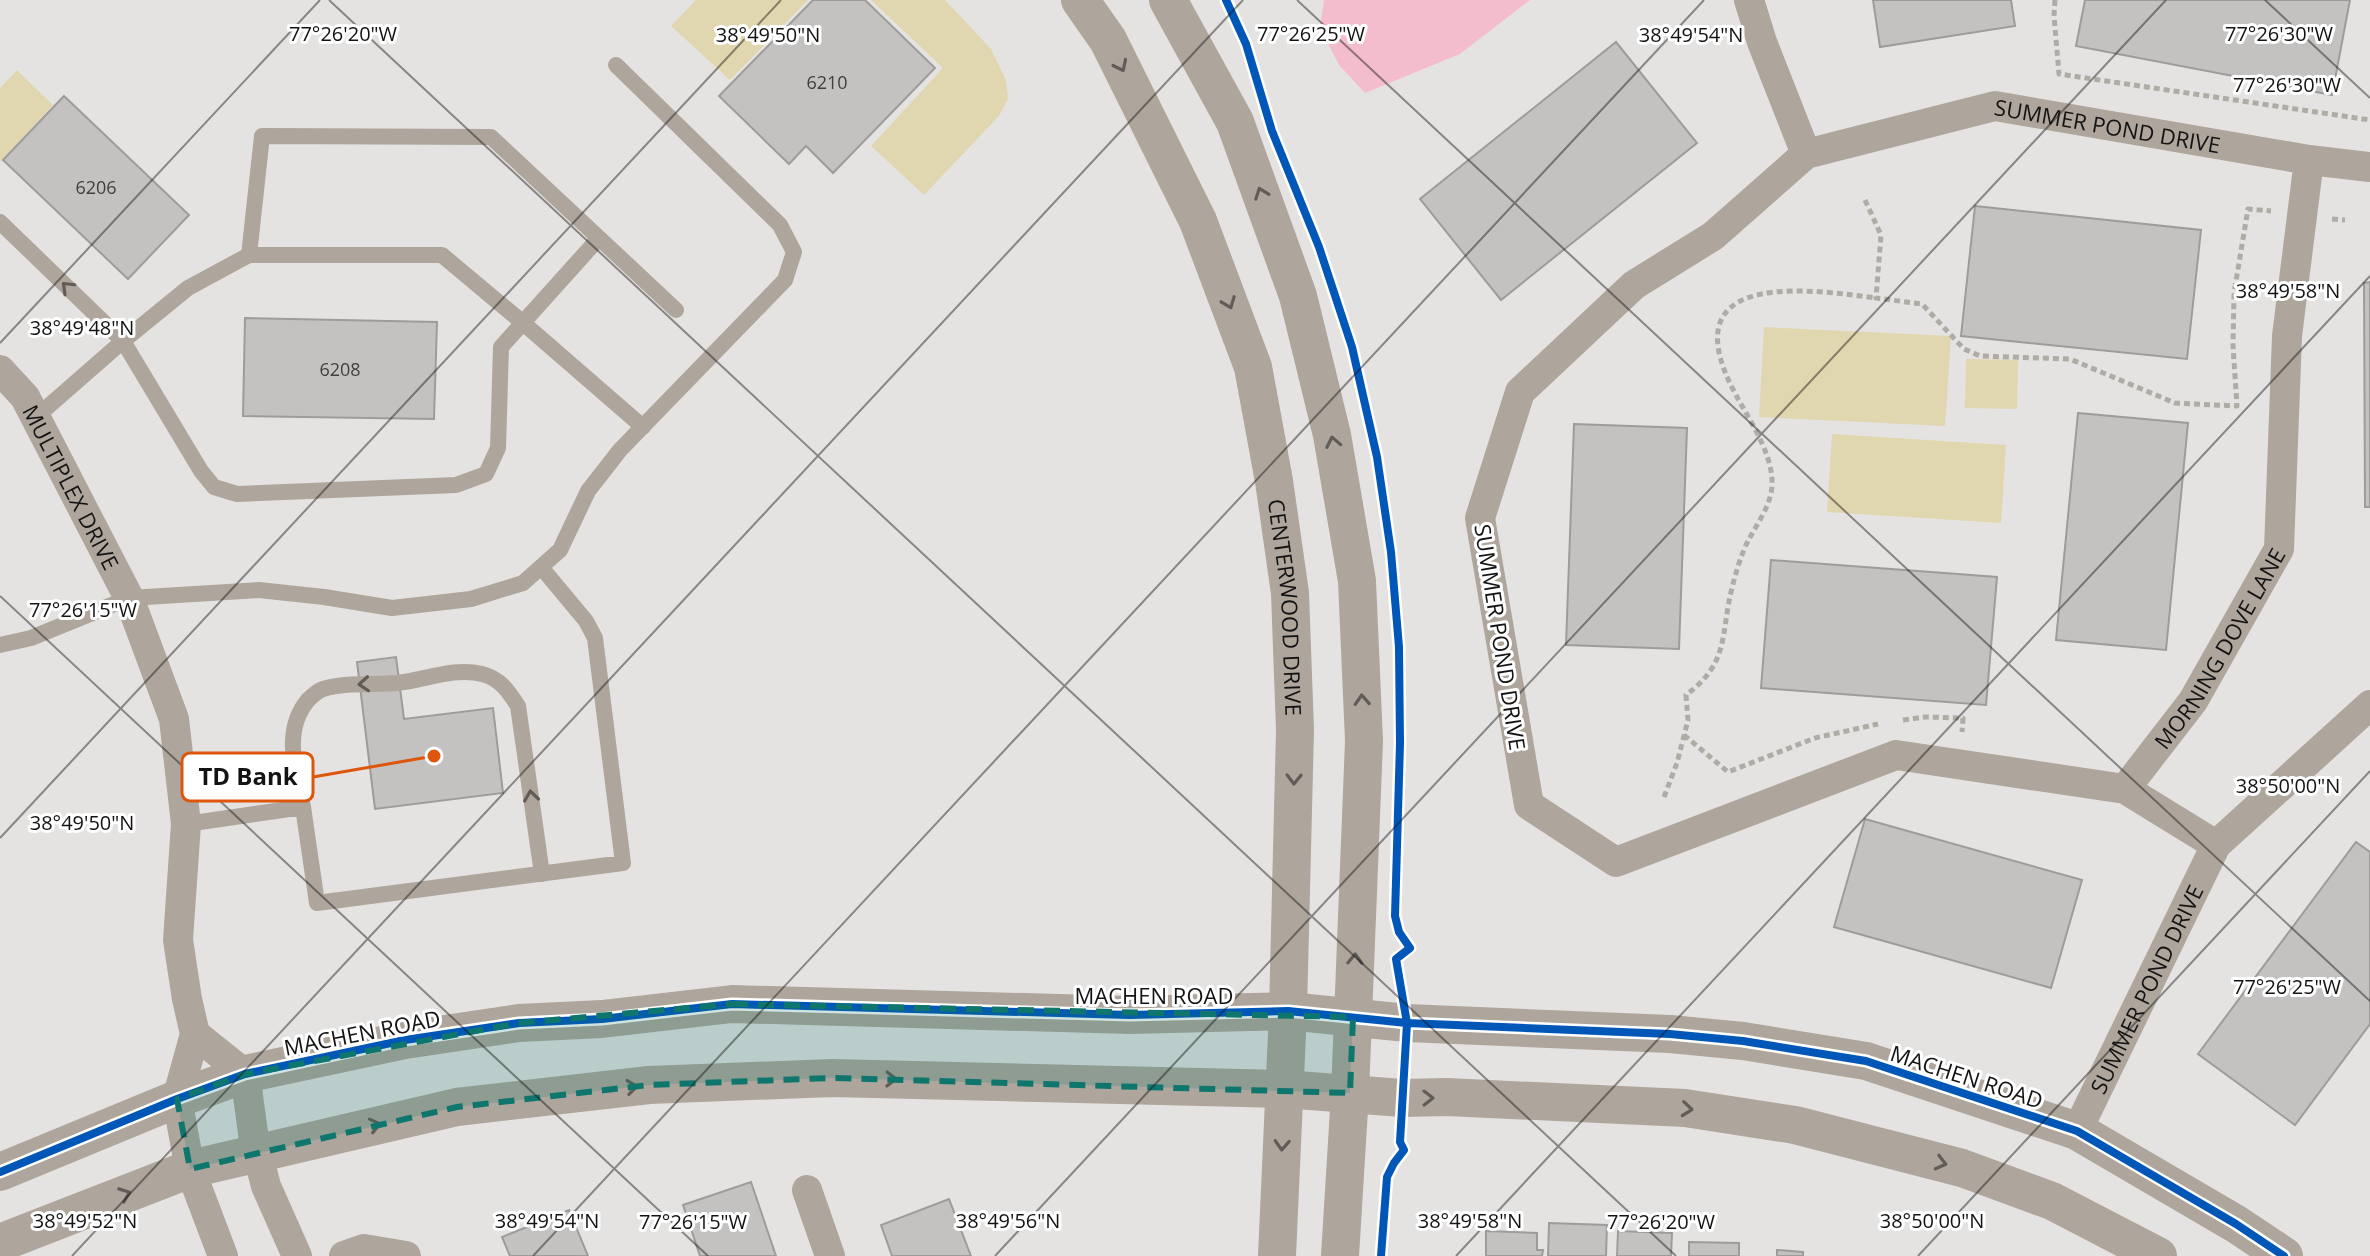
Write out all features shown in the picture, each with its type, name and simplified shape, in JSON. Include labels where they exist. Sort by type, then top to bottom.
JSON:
[{"type":"street","name":"CENTERWOOD DRIVE","points":[[1080,0],[1108,40],[1198,221],[1253,367],[1274,481],[1290,593],[1295,730],[1288,1011],[1277,1256]]},
{"type":"street","points":[[1168,0],[1235,122],[1298,296],[1332,435],[1357,581],[1364,741],[1350,1093],[1340,1256]]},
{"type":"street","points":[[1749,0],[1806,154]]},
{"type":"street","name":"SUMMER POND DRIVE","points":[[2216,845],[2125,789],[1896,755],[1616,862],[1529,805],[1480,518],[1520,392],[1634,285],[1713,236],[1806,154],[1995,106],[2309,160],[2370,167]]},
{"type":"street","name":"MORNING DOVE LANE","points":[[2125,789],[2193,701],[2279,549],[2287,336],[2309,160]]},
{"type":"street","name":"MULTIPLEX DRIVE","points":[[0,370],[25,397],[129,598],[174,719],[186,824],[178,940],[195,1034]]},
{"type":"street","name":"SUMMER POND DRIVE","points":[[2077,1131],[2216,845],[2370,705]]},
{"type":"street","name":"MACHEN ROAD","points":[[0,1172],[245,1074],[405,1040],[519,1023],[602,1019],[732,1004],[1130,1015],[1288,1011],[1407,1023],[1670,1034],[1866,1061],[2077,1131],[2236,1224],[2284,1256]]},
{"type":"street","points":[[223,1256],[190,1169],[177,1099],[195,1034],[245,1074],[257,1152],[266,1186],[297,1256]]},
{"type":"street","points":[[0,1243],[190,1169],[457,1107],[649,1085],[832,1078],[1284,1089],[1402,1098],[1447,1097],[1685,1108],[1795,1125],[1962,1168],[2052,1201],[2158,1256]]},
{"type":"street","points":[[807,1190],[830,1256]]},
{"type":"street","points":[[344,1256],[364,1249],[406,1256]]},
{"type":"lane","points":[[0,645],[31,638],[129,598],[259,590],[392,608],[471,599],[523,583],[560,550],[588,491],[620,450],[785,280],[794,252],[780,225],[616,65]]},
{"type":"lane","points":[[249,255],[262,136],[491,137],[676,310]]},
{"type":"lane","points":[[0,222],[123,341],[201,471],[214,487],[237,494],[456,485],[486,474],[498,448],[501,347],[599,238]]},
{"type":"lane","points":[[35,418],[188,288],[249,255],[442,255],[643,427]]},
{"type":"lane","points":[[541,567],[586,621],[595,638],[623,863],[542,874],[317,903],[292,748],[293,730],[300,712],[309,699],[321,690],[360,684],[399,683],[463,672],[484,674],[503,684],[518,706],[542,874]]},
{"type":"lane","points":[[186,824],[303,807]]},
{"type":"path","points":[[2055,0],[2059,74],[2370,120]]},
{"type":"path","points":[[1865,200],[1881,235],[1876,298]]},
{"type":"path","points":[[1664,797],[1688,720],[1686,695],[1704,681],[1720,658],[1733,584],[1772,487],[1769,460],[1726,377],[1718,344],[1719,322],[1735,303],[1757,294],[1799,290],[1922,304],[1964,349],[1980,356],[2070,359],[2175,403],[2237,406],[2233,346],[2234,293],[2248,209],[2345,220]]},
{"type":"highlighted area","points":[[732,1004],[1353,1017],[1350,1093],[832,1078],[649,1085],[457,1107],[190,1169],[177,1099],[245,1074],[519,1023]]},
{"type":"shaded area","points":[[696,0],[808,0],[730,80],[671,26]]},
{"type":"shaded area","points":[[871,0],[945,0],[991,49],[1006,80],[1008,99],[999,116],[924,195],[871,146],[943,68]]},
{"type":"shaded area","points":[[1324,0],[1530,0],[1460,54],[1365,93],[1339,65],[1320,28]]},
{"type":"shaded area","points":[[17,70],[53,105],[0,162],[0,88]]},
{"type":"shaded area","points":[[1764,327],[1951,336],[1945,426],[1759,417]]},
{"type":"shaded area","points":[[1966,359],[2018,360],[2017,409],[1965,408]]},
{"type":"shaded area","points":[[1832,434],[2006,445],[2001,523],[1827,512]]},
{"type":"building","points":[[813,0],[865,0],[935,68],[833,173],[806,146],[789,164],[719,96]]},
{"type":"building","points":[[1873,0],[2011,0],[2015,26],[1880,47]]},
{"type":"building","points":[[2085,0],[2350,0],[2332,95],[2076,46]]},
{"type":"building","points":[[1616,42],[1697,143],[1501,300],[1420,199]]},
{"type":"building","points":[[64,96],[189,215],[128,279],[3,160]]},
{"type":"building","points":[[1975,206],[2201,230],[2187,359],[1961,336]]},
{"type":"building","points":[[2370,282],[2370,507],[2365,507],[2364,283]]},
{"type":"building","points":[[245,318],[437,322],[434,419],[243,416]]},
{"type":"building","points":[[2078,413],[2188,423],[2166,650],[2056,640]]},
{"type":"building","points":[[1574,424],[1687,428],[1679,649],[1566,645]]},
{"type":"building","points":[[1771,560],[1997,577],[1986,705],[1761,688]]},
{"type":"building","points":[[396,657],[404,719],[493,708],[503,793],[375,809],[357,662]]},
{"type":"building","points":[[1865,819],[2082,880],[2051,988],[1834,927]]},
{"type":"building","points":[[2356,842],[2370,852],[2370,1024],[2295,1125],[2198,1054]]},
{"type":"building","points":[[751,1182],[776,1256],[700,1256],[683,1205]]},
{"type":"building","points":[[949,1199],[971,1256],[892,1256],[881,1225]]},
{"type":"building","points":[[569,1210],[588,1256],[510,1256],[502,1237]]},
{"type":"building","points":[[1549,1223],[1607,1225],[1606,1256],[1548,1256]]},
{"type":"building","points":[[1486,1231],[1537,1233],[1537,1250],[1543,1250],[1542,1256],[1486,1256]]},
{"type":"building","points":[[1618,1231],[1672,1233],[1671,1256],[1617,1256]]},
{"type":"building","points":[[1689,1242],[1739,1243],[1739,1256],[1689,1256]]},
{"type":"building","points":[[1777,1250],[1803,1252],[1803,1256],[1777,1256]]},
{"type":"cycle path","points":[[1226,0],[1246,44],[1272,131],[1319,247],[1352,347],[1377,457],[1391,552],[1399,647],[1400,743],[1395,916],[1399,932],[1410,948],[1396,959],[1407,1023],[1400,1142],[1404,1150],[1387,1177],[1381,1256]]},
{"type":"cycle path","points":[[0,1172],[245,1074],[405,1040],[519,1023],[602,1019],[732,1004],[1130,1015],[1288,1011],[1407,1023],[1670,1034],[1743,1041],[1866,1061],[2077,1131],[2236,1224],[2284,1256]]},
{"type":"place","name":"TD Bank","points":[[434,756]]}]
